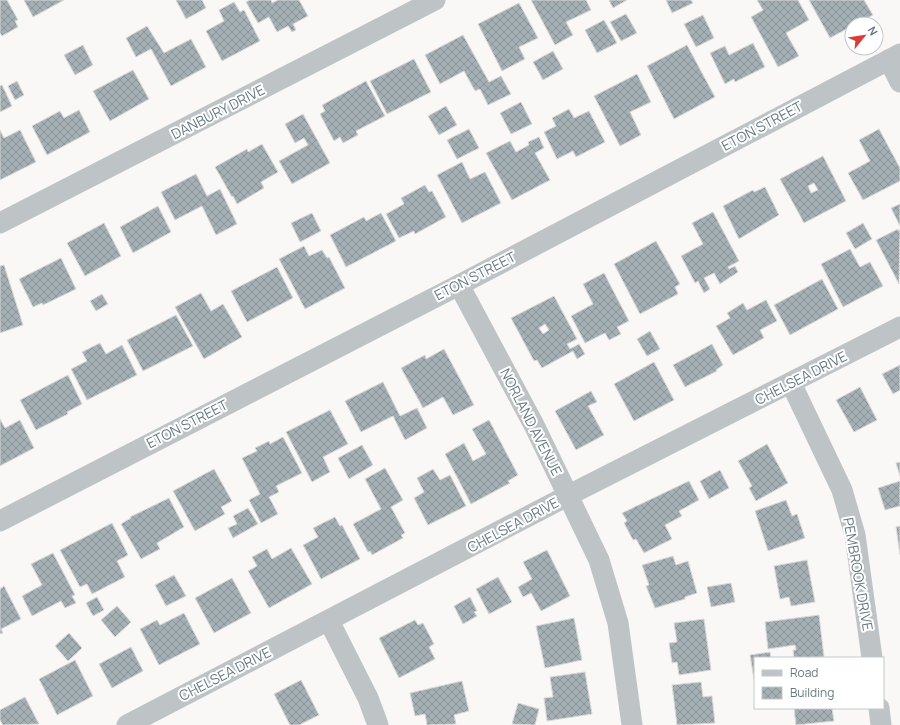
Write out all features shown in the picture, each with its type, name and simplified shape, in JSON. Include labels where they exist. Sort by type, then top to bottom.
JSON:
[{"type":"street","name":"DANBURY DRIVE","points":[[0,223],[435,0]]},
{"type":"street","points":[[894,57],[900,82]]},
{"type":"street","name":"ETON STREET","points":[[0,521],[459,285],[894,57]]},
{"type":"street","name":"NORLAND AVENUE","points":[[459,285],[535,428],[569,495],[599,560],[618,623],[632,725]]},
{"type":"street","name":"CHELSEA DRIVE","points":[[127,725],[569,495],[900,327]]},
{"type":"street","name":"PEMBROOK DRIVE","points":[[791,383],[842,490],[855,535],[872,657]]},
{"type":"street","name":"ETON STREET","points":[[0,513],[49,496]]},
{"type":"street","points":[[329,621],[368,698],[378,725]]},
{"type":"street","points":[[879,709],[881,725]]},
{"type":"building","points":[[0,0],[7,0],[18,20],[15,21],[18,27],[2,36],[0,33]]},
{"type":"building","points":[[24,0],[64,0],[33,17]]},
{"type":"building","points":[[176,0],[202,0],[206,8],[186,19]]},
{"type":"building","points":[[250,0],[271,0],[272,3],[278,0],[299,0],[308,16],[293,24],[296,30],[292,32],[288,26],[277,32],[269,17],[258,23],[246,2]]},
{"type":"building","points":[[531,0],[586,0],[591,10],[566,22],[573,35],[555,45]]},
{"type":"building","points":[[609,0],[627,0],[613,8]]},
{"type":"building","points":[[666,0],[691,0],[693,3],[672,13]]},
{"type":"building","points":[[757,0],[798,0],[809,20],[786,33],[799,56],[778,67],[751,17],[763,10]]},
{"type":"building","points":[[809,0],[864,0],[873,15],[844,16],[844,30],[830,38]]},
{"type":"building","points":[[234,2],[240,12],[244,10],[260,41],[222,61],[206,31],[224,21],[219,10]]},
{"type":"building","points":[[519,3],[538,38],[519,47],[525,59],[502,71],[478,24]]},
{"type":"building","points":[[626,14],[637,33],[621,41],[610,22]]},
{"type":"building","points":[[703,15],[714,38],[696,47],[684,24]]},
{"type":"building","points":[[604,20],[617,43],[597,53],[585,30]]},
{"type":"building","points":[[147,26],[164,53],[191,39],[206,67],[171,86],[151,49],[136,57],[126,38]]},
{"type":"building","points":[[463,35],[489,82],[501,76],[511,94],[488,105],[480,89],[475,91],[464,71],[440,84],[425,55]]},
{"type":"building","points":[[753,43],[765,67],[735,82],[734,79],[725,84],[710,53],[725,46],[729,55]]},
{"type":"building","points":[[83,45],[93,65],[75,75],[64,55]]},
{"type":"building","points":[[687,45],[715,97],[674,119],[647,66]]},
{"type":"building","points":[[553,51],[563,69],[543,80],[533,62]]},
{"type":"building","points":[[414,59],[431,92],[387,114],[370,81]]},
{"type":"building","points":[[133,70],[149,99],[110,121],[93,91]]},
{"type":"building","points":[[637,74],[651,102],[630,112],[641,135],[620,146],[594,96]]},
{"type":"building","points":[[17,81],[24,95],[15,100],[8,86]]},
{"type":"building","points":[[366,81],[385,116],[356,131],[358,135],[343,143],[340,137],[334,141],[320,114],[325,111],[322,105]]},
{"type":"building","points":[[2,85],[12,106],[0,112],[0,86]]},
{"type":"building","points":[[521,102],[532,124],[511,134],[500,113]]},
{"type":"building","points":[[446,106],[457,125],[439,135],[428,116]]},
{"type":"building","points":[[569,109],[574,118],[589,111],[605,142],[576,157],[573,151],[557,159],[544,132],[556,126],[552,118]]},
{"type":"building","points":[[79,110],[90,132],[47,155],[32,126],[60,111],[64,118]]},
{"type":"building","points":[[303,114],[330,163],[292,184],[279,161],[308,145],[304,138],[295,143],[285,124]]},
{"type":"building","points":[[469,129],[479,148],[457,159],[447,140]]},
{"type":"building","points":[[879,129],[900,168],[900,181],[863,200],[848,173],[870,161],[859,140]]},
{"type":"building","points":[[0,130],[4,138],[20,130],[36,162],[0,180]]},
{"type":"building","points":[[539,137],[544,148],[535,153],[550,180],[512,200],[486,153],[510,141],[516,152],[529,145],[528,142]]},
{"type":"building","points":[[262,144],[278,172],[261,182],[264,188],[237,204],[215,167],[247,149],[248,152]]},
{"type":"building","points":[[823,156],[846,201],[804,223],[780,179]],"holes":[[[814,183],[818,190],[811,193],[808,186]]]},
{"type":"building","points":[[462,162],[470,179],[485,172],[501,203],[462,223],[437,175]]},
{"type":"building","points":[[196,174],[207,196],[220,189],[237,224],[216,235],[202,206],[175,220],[161,192]]},
{"type":"building","points":[[425,185],[429,192],[432,191],[446,217],[415,234],[414,231],[399,238],[386,214],[404,204],[401,198]]},
{"type":"building","points":[[765,187],[779,215],[739,239],[723,206],[753,190],[754,192]]},
{"type":"building","points":[[900,204],[900,226],[891,208]]},
{"type":"building","points":[[158,206],[171,232],[133,253],[120,227]]},
{"type":"building","points":[[713,212],[739,261],[728,267],[729,269],[735,266],[738,272],[720,284],[714,273],[704,278],[710,289],[704,293],[698,281],[695,283],[681,256],[703,244],[692,223]]},
{"type":"building","points":[[312,213],[321,231],[300,242],[291,223]]},
{"type":"building","points":[[381,213],[396,241],[346,267],[330,235],[364,217],[366,221]]},
{"type":"building","points":[[104,223],[121,256],[85,276],[67,243]]},
{"type":"building","points":[[863,223],[872,239],[855,249],[846,233]]},
{"type":"building","points":[[898,229],[898,231],[900,230],[899,284],[876,240]]},
{"type":"building","points":[[656,241],[680,284],[675,287],[678,294],[640,314],[614,264]]},
{"type":"building","points":[[304,246],[309,256],[322,250],[327,258],[329,257],[345,288],[305,309],[279,259]]},
{"type":"building","points":[[850,249],[860,267],[870,262],[883,286],[843,307],[821,264]]},
{"type":"building","points":[[61,258],[76,289],[43,305],[42,303],[33,307],[19,279]]},
{"type":"building","points":[[4,265],[23,325],[0,333],[0,266]]},
{"type":"building","points":[[277,267],[293,298],[247,322],[231,291]]},
{"type":"building","points":[[604,273],[629,321],[617,327],[621,334],[609,340],[605,333],[585,343],[571,316],[593,304],[583,284]]},
{"type":"building","points":[[822,279],[838,309],[790,335],[774,305]]},
{"type":"building","points":[[201,293],[211,311],[223,304],[242,337],[204,359],[175,307]]},
{"type":"building","points":[[102,294],[108,304],[96,311],[90,301]]},
{"type":"building","points":[[554,296],[577,339],[567,344],[570,349],[579,344],[585,354],[577,359],[573,351],[542,368],[537,360],[534,361],[511,318]],"holes":[[[545,324],[549,330],[543,334],[539,328]]]},
{"type":"building","points":[[766,300],[777,321],[760,330],[764,338],[733,355],[716,326],[730,318],[727,313],[743,303],[747,310]]},
{"type":"building","points":[[176,315],[193,346],[143,371],[127,340]]},
{"type":"building","points":[[650,331],[660,349],[647,356],[637,339]]},
{"type":"building","points":[[100,343],[106,354],[122,345],[137,375],[87,400],[71,369],[87,361],[82,352]]},
{"type":"building","points":[[712,344],[723,365],[716,370],[717,371],[685,387],[673,365]]},
{"type":"building","points":[[444,349],[474,405],[453,415],[443,397],[423,408],[401,368],[425,355],[426,359]]},
{"type":"building","points":[[654,362],[674,400],[634,421],[614,384]]},
{"type":"building","points":[[900,365],[900,390],[893,394],[882,374]]},
{"type":"building","points":[[68,375],[82,404],[67,412],[68,414],[36,430],[20,400]]},
{"type":"building","points":[[383,382],[400,416],[417,408],[427,428],[405,440],[393,416],[361,432],[345,401]]},
{"type":"building","points":[[860,387],[877,420],[854,432],[836,400]]},
{"type":"building","points":[[591,391],[597,402],[588,406],[604,435],[576,450],[555,411]]},
{"type":"building","points":[[330,410],[348,444],[323,457],[330,472],[312,482],[286,432]]},
{"type":"building","points":[[0,419],[5,428],[20,420],[34,448],[0,466]]},
{"type":"building","points":[[489,420],[518,475],[508,481],[510,483],[471,504],[445,454],[464,443],[473,461],[486,454],[472,429]]},
{"type":"building","points":[[283,437],[302,473],[276,486],[279,492],[269,497],[278,514],[261,523],[249,500],[260,494],[242,458],[257,451],[255,448],[269,441],[270,444]]},
{"type":"building","points":[[767,444],[788,483],[756,501],[749,488],[752,486],[738,461]]},
{"type":"building","points":[[362,445],[373,465],[349,479],[338,458]]},
{"type":"building","points":[[900,462],[900,476],[896,463]]},
{"type":"building","points":[[385,468],[403,500],[391,507],[405,533],[401,535],[403,538],[372,555],[370,551],[368,552],[353,524],[381,509],[365,479]]},
{"type":"building","points":[[214,469],[232,501],[221,507],[225,514],[195,531],[173,491]]},
{"type":"building","points":[[433,469],[440,480],[450,475],[466,506],[428,525],[414,498],[424,492],[417,478]]},
{"type":"building","points":[[720,470],[729,488],[709,499],[700,481]]},
{"type":"building","points":[[689,481],[699,500],[679,511],[682,516],[665,525],[672,539],[644,553],[636,539],[633,540],[624,523],[627,521],[622,513]]},
{"type":"building","points":[[900,481],[900,506],[885,510],[878,488]]},
{"type":"building","points":[[169,498],[184,527],[157,543],[160,549],[141,559],[121,524],[131,518],[130,517]]},
{"type":"building","points":[[786,500],[792,516],[797,514],[805,538],[768,551],[755,511]]},
{"type":"building","points":[[248,508],[258,524],[233,538],[228,528],[237,524],[233,516]]},
{"type":"building","points":[[335,517],[340,526],[342,525],[360,559],[321,579],[303,545],[318,537],[313,528]]},
{"type":"building","points":[[112,523],[128,555],[117,561],[125,577],[92,594],[87,584],[80,587],[60,550]]},
{"type":"building","points":[[900,526],[900,555],[896,527]]},
{"type":"building","points":[[291,548],[312,584],[269,608],[248,571],[257,566],[252,557],[267,549],[272,559]]},
{"type":"building","points":[[547,550],[570,596],[541,611],[531,593],[523,597],[518,587],[532,579],[523,562]]},
{"type":"building","points":[[53,553],[75,595],[72,596],[76,603],[65,608],[61,601],[32,616],[22,596],[42,585],[31,564]]},
{"type":"building","points":[[673,556],[676,565],[688,561],[697,593],[685,597],[685,599],[655,608],[646,586],[649,585],[642,565]]},
{"type":"building","points":[[807,560],[815,602],[791,606],[789,597],[780,599],[774,566]]},
{"type":"building","points":[[174,575],[186,596],[166,606],[155,585]]},
{"type":"building","points":[[498,577],[512,602],[489,614],[476,589]]},
{"type":"building","points":[[232,578],[251,613],[214,633],[195,598]]},
{"type":"building","points":[[731,583],[735,602],[711,607],[707,587]]},
{"type":"building","points":[[4,586],[21,619],[1,629],[3,633],[0,634],[0,589]]},
{"type":"building","points":[[97,597],[104,610],[93,616],[86,603]]},
{"type":"building","points":[[470,597],[477,611],[474,612],[477,616],[463,624],[454,606]]},
{"type":"building","points":[[117,606],[131,622],[115,637],[101,620]]},
{"type":"building","points":[[184,613],[200,644],[159,665],[140,629],[157,620],[160,625]]},
{"type":"building","points":[[819,615],[824,657],[794,657],[793,650],[796,650],[795,645],[768,649],[765,622]]},
{"type":"building","points":[[574,618],[582,660],[545,668],[536,626]]},
{"type":"building","points":[[704,619],[711,670],[679,675],[677,662],[672,663],[669,643],[677,642],[674,623]]},
{"type":"building","points":[[415,620],[418,625],[423,623],[434,644],[429,647],[435,659],[399,678],[379,638]]},
{"type":"building","points":[[69,633],[82,648],[68,661],[55,646]]},
{"type":"building","points":[[131,647],[143,671],[112,688],[99,664]]},
{"type":"building","points":[[770,652],[771,657],[754,657],[754,679],[750,655]]},
{"type":"building","points":[[75,660],[93,696],[57,715],[39,679]]},
{"type":"building","points":[[585,672],[592,714],[547,721],[544,698],[553,697],[550,677]]},
{"type":"building","points":[[301,680],[319,715],[299,725],[290,725],[274,694]]},
{"type":"building","points":[[462,681],[469,711],[454,715],[456,724],[427,725],[425,714],[415,716],[410,693]]},
{"type":"building","points":[[701,682],[703,697],[712,696],[715,723],[677,725],[672,685]]},
{"type":"building","points":[[25,697],[39,724],[3,725],[0,720],[0,710]]},
{"type":"building","points":[[518,703],[539,709],[535,725],[512,724]]},
{"type":"building","points":[[794,709],[832,709],[834,721],[796,725]]}]
